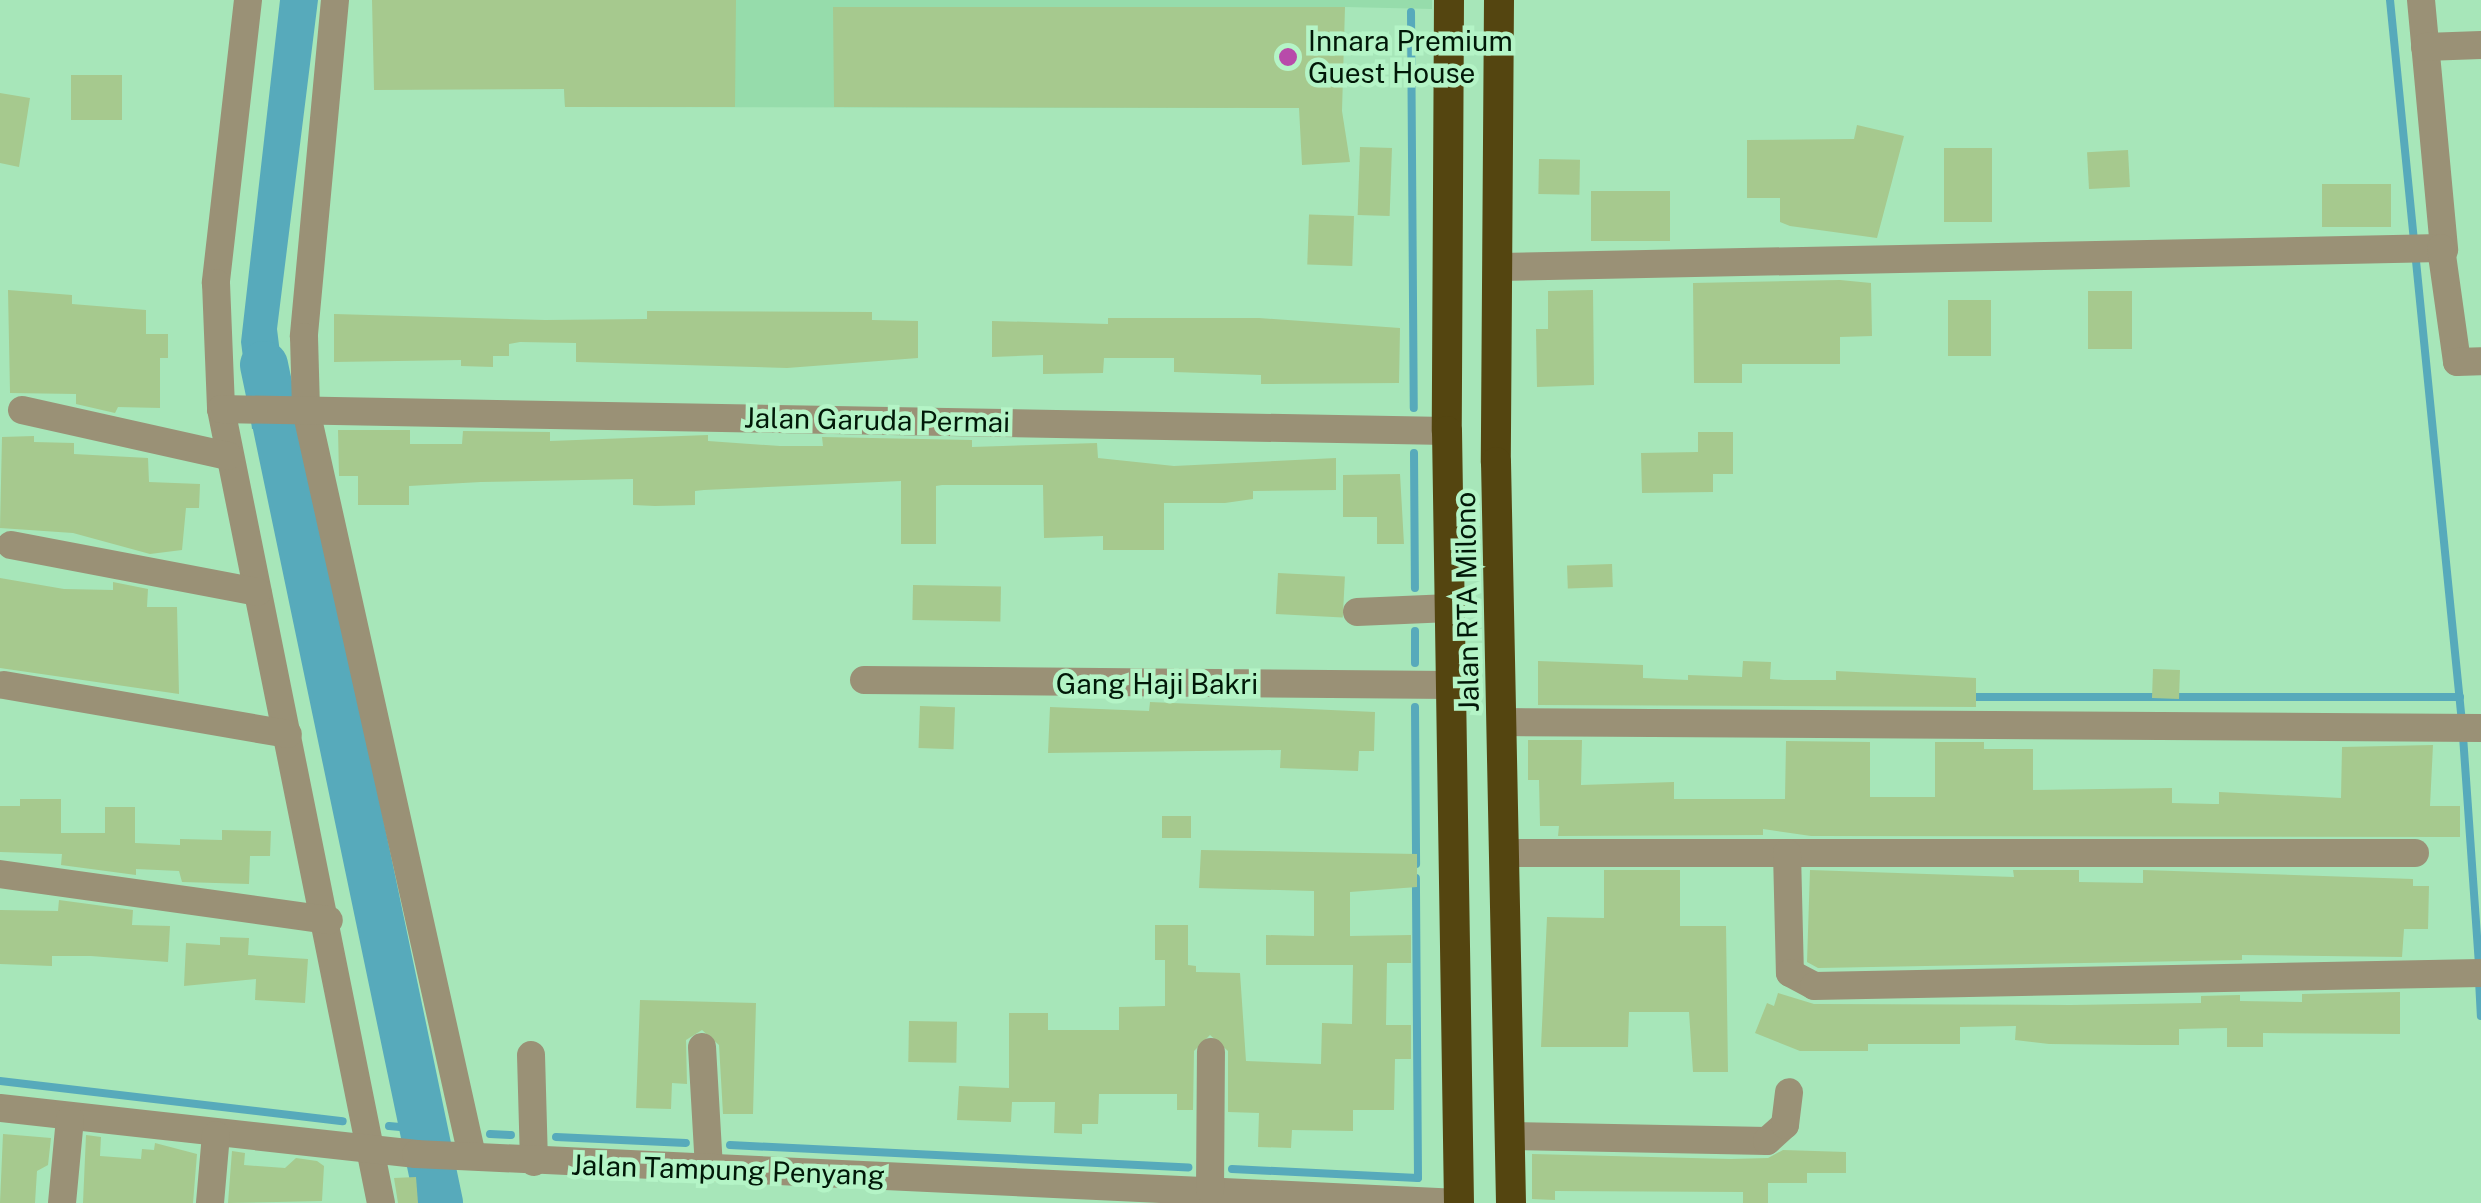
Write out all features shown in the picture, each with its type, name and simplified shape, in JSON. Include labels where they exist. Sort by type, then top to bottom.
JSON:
[{"type":"highway","name":"Jalan RTA Milono","points":[[1449,0],[1447,431],[1459,1203]]},
{"type":"highway","name":"Jalan RTA Milono","points":[[1499,0],[1502,722],[1511,1203]]},
{"type":"street","points":[[248,0],[216,283],[235,409],[228,456],[329,920],[381,1203]]},
{"type":"street","points":[[335,0],[295,410],[460,1156]]},
{"type":"street","points":[[2421,0],[2426,47],[2424,250],[2457,362],[2481,361]]},
{"type":"street","points":[[2426,47],[2481,45]]},
{"type":"street","points":[[1498,267],[2424,250]]},
{"type":"street","name":"Jalan Garuda Permai","points":[[235,409],[1447,431]]},
{"type":"street","points":[[22,410],[228,456]]},
{"type":"street","points":[[11,545],[258,592]]},
{"type":"street","points":[[1357,612],[1450,608]]},
{"type":"street","name":"Gang Haji Bakri","points":[[864,680],[1452,685]]},
{"type":"street","points":[[4,686],[288,734]]},
{"type":"street","points":[[1502,722],[2469,728]]},
{"type":"street","points":[[1504,853],[2415,853]]},
{"type":"street","points":[[1787,853],[1790,973],[1814,986],[2478,973]]},
{"type":"street","points":[[0,874],[329,920]]},
{"type":"street","points":[[702,1047],[709,1169]]},
{"type":"street","points":[[1210,1190],[1211,1052]]},
{"type":"street","points":[[531,1055],[534,1162]]},
{"type":"street","points":[[1510,1136],[1767,1141],[1785,1125],[1789,1092]]},
{"type":"street","name":"Jalan Tampung Penyang","points":[[0,1108],[216,1135],[534,1162],[1459,1203]]},
{"type":"street","points":[[62,1203],[70,1119]]},
{"type":"street","points":[[210,1203],[216,1135]]},
{"type":"shaded area","points":[[372,0],[1432,0],[1432,9],[1345,7],[1233,108],[565,107],[564,89]]},
{"type":"water","points":[[280,0],[318,0],[277,329],[289,425],[252,429],[241,342]]},
{"type":"building","points":[[372,0],[736,0],[735,107],[565,107],[564,89],[374,90]]},
{"type":"building","points":[[833,7],[1345,7],[1342,111],[1350,162],[1302,165],[1299,108],[834,107]]},
{"type":"building","points":[[71,75],[122,75],[122,120],[71,120]]},
{"type":"building","points":[[0,93],[30,98],[19,167],[0,163]]},
{"type":"building","points":[[1857,125],[1904,136],[1877,238],[1790,226],[1780,222],[1780,198],[1747,198],[1747,140],[1854,139]]},
{"type":"building","points":[[1360,147],[1392,148],[1390,216],[1358,215]]},
{"type":"building","points":[[1944,148],[1992,148],[1992,222],[1944,222]]},
{"type":"building","points":[[2128,150],[2130,187],[2089,189],[2087,152]]},
{"type":"building","points":[[1539,159],[1580,160],[1579,195],[1538,194]]},
{"type":"building","points":[[2322,184],[2391,184],[2391,227],[2322,227]]},
{"type":"building","points":[[1591,191],[1670,191],[1670,241],[1591,241]]},
{"type":"building","points":[[1309,214],[1354,216],[1352,266],[1307,264]]},
{"type":"building","points":[[1693,283],[1871,283],[1872,336],[1840,337],[1840,364],[1742,364],[1742,383],[1694,383]]},
{"type":"building","points":[[8,290],[72,295],[72,304],[146,310],[146,334],[168,334],[168,358],[160,358],[160,408],[118,407],[115,413],[76,404],[76,394],[10,393]]},
{"type":"building","points":[[1593,290],[1594,385],[1537,387],[1536,329],[1548,329],[1548,291]]},
{"type":"building","points":[[2088,291],[2132,291],[2132,349],[2088,349]]},
{"type":"building","points":[[1948,300],[1991,300],[1991,356],[1948,356]]},
{"type":"building","points":[[647,311],[872,312],[872,320],[918,321],[918,358],[787,368],[576,362],[576,343],[520,342],[509,344],[509,356],[493,356],[493,367],[461,366],[461,360],[334,362],[334,314],[545,320],[647,319]]},
{"type":"building","points":[[1108,318],[1259,318],[1400,328],[1399,383],[1261,384],[1261,375],[1174,372],[1174,358],[1104,358],[1103,373],[1043,374],[1043,355],[992,357],[992,321],[1108,324]]},
{"type":"building","points":[[338,430],[410,430],[410,444],[462,444],[463,431],[550,432],[550,441],[708,435],[708,441],[780,446],[823,446],[822,437],[972,440],[972,447],[1097,443],[1098,458],[1174,466],[1336,458],[1336,490],[1253,491],[1253,499],[1225,503],[1164,503],[1164,550],[1103,550],[1103,536],[1044,538],[1043,485],[942,485],[936,486],[936,544],[901,544],[901,481],[704,490],[695,491],[695,505],[655,506],[633,505],[633,479],[481,482],[409,486],[409,505],[358,505],[358,476],[339,476]]},
{"type":"building","points":[[1698,432],[1733,432],[1733,474],[1713,474],[1713,492],[1642,493],[1641,453],[1698,452]]},
{"type":"building","points":[[34,436],[34,442],[74,443],[74,454],[148,458],[149,482],[200,484],[199,508],[186,508],[182,550],[150,554],[73,533],[0,528],[2,437]]},
{"type":"building","points":[[1400,474],[1404,544],[1377,544],[1377,517],[1343,517],[1343,475]]},
{"type":"building","points":[[1612,564],[1613,587],[1568,589],[1567,566]]},
{"type":"building","points":[[1278,573],[1345,577],[1343,617],[1276,614]]},
{"type":"building","points":[[0,578],[64,589],[113,590],[113,582],[148,589],[147,607],[177,607],[179,694],[0,668]]},
{"type":"building","points":[[913,585],[1001,587],[1000,622],[912,620]]},
{"type":"building","points":[[1538,661],[1643,665],[1643,678],[1688,680],[1688,675],[1742,677],[1743,661],[1771,662],[1770,679],[1836,680],[1836,671],[1976,678],[1976,707],[1538,705]]},
{"type":"building","points":[[2153,669],[2180,670],[2179,699],[2152,698]]},
{"type":"building","points":[[1150,702],[1375,712],[1374,751],[1359,751],[1358,771],[1280,768],[1281,750],[1048,753],[1050,707],[1149,711]]},
{"type":"building","points":[[920,706],[955,707],[954,749],[919,748]]},
{"type":"building","points":[[1528,740],[1582,740],[1581,785],[1674,782],[1674,799],[1785,799],[1786,741],[1870,742],[1870,797],[1935,797],[1935,742],[1984,742],[1984,749],[2033,749],[2033,790],[2172,788],[2172,803],[2213,804],[2219,804],[2219,792],[2341,798],[2342,747],[2433,745],[2430,806],[2460,806],[2460,837],[1811,836],[1763,829],[1763,835],[1558,836],[1559,826],[1540,826],[1539,780],[1528,780]]},
{"type":"building","points":[[20,799],[61,799],[61,833],[105,833],[105,807],[135,807],[135,843],[180,845],[180,839],[222,840],[222,830],[271,831],[270,856],[250,856],[249,884],[182,882],[179,871],[136,869],[136,875],[61,865],[62,854],[0,852],[0,806],[20,806]]},
{"type":"building","points":[[1162,816],[1191,816],[1191,838],[1162,838]]},
{"type":"building","points":[[1201,850],[1417,854],[1417,887],[1350,892],[1350,936],[1411,935],[1411,963],[1387,963],[1386,1025],[1411,1025],[1411,1059],[1395,1059],[1394,1110],[1353,1110],[1353,1131],[1292,1130],[1291,1148],[1258,1147],[1259,1113],[1228,1112],[1228,1051],[1210,1035],[1194,1051],[1193,1110],[1177,1110],[1177,1094],[1099,1094],[1098,1124],[1082,1124],[1082,1134],[1054,1133],[1055,1102],[1012,1102],[1011,1122],[957,1120],[959,1086],[1009,1088],[1009,1013],[1048,1013],[1048,1030],[1119,1030],[1119,1007],[1165,1006],[1165,960],[1155,960],[1155,925],[1188,925],[1188,965],[1196,966],[1196,972],[1240,973],[1246,1061],[1321,1064],[1322,1023],[1352,1024],[1353,965],[1266,965],[1266,935],[1314,936],[1314,891],[1199,888]]},
{"type":"building","points":[[1604,870],[1680,870],[1680,926],[1726,926],[1728,1072],[1693,1072],[1689,1012],[1629,1012],[1628,1047],[1541,1047],[1547,917],[1604,918]]},
{"type":"building","points":[[1810,870],[2014,877],[2013,870],[2079,870],[2079,882],[2143,883],[2143,870],[2413,879],[2413,886],[2429,886],[2428,929],[2404,929],[2402,957],[2242,955],[2242,960],[1818,968],[1807,962]]},
{"type":"building","points":[[59,900],[133,910],[132,925],[170,926],[168,962],[52,956],[52,966],[0,964],[0,910],[58,911]]},
{"type":"building","points":[[220,937],[249,938],[248,955],[308,959],[305,1003],[255,1000],[256,979],[184,986],[186,943],[220,945]]},
{"type":"building","points":[[2400,992],[2400,1034],[2263,1033],[2263,1047],[2227,1047],[2227,1028],[2179,1029],[2179,1045],[2140,1045],[2049,1044],[2015,1040],[2016,1026],[1960,1027],[1960,1044],[1868,1044],[1868,1051],[1800,1051],[1755,1033],[1767,1003],[1774,1006],[1778,993],[1814,1004],[2070,1005],[2201,1003],[2201,996],[2240,995],[2240,1001],[2302,1002],[2302,994]]},
{"type":"building","points":[[640,1000],[756,1003],[753,1114],[723,1114],[719,1045],[702,1030],[686,1040],[687,1084],[672,1083],[671,1109],[636,1108]]},
{"type":"building","points":[[909,1021],[957,1022],[956,1063],[908,1062]]},
{"type":"building","points":[[3,1134],[51,1138],[48,1165],[37,1171],[35,1203],[0,1203]]},
{"type":"building","points":[[86,1135],[101,1137],[100,1156],[141,1159],[142,1149],[154,1150],[155,1143],[197,1154],[193,1203],[83,1203]]},
{"type":"building","points":[[1783,1150],[1846,1152],[1846,1173],[1807,1173],[1807,1183],[1768,1183],[1768,1203],[1743,1203],[1743,1192],[1555,1191],[1555,1200],[1532,1199],[1532,1154],[1731,1159],[1768,1158]]},
{"type":"building","points":[[232,1151],[245,1153],[244,1165],[285,1168],[296,1158],[317,1161],[324,1166],[322,1201],[228,1203]]},
{"type":"building","points":[[416,1177],[418,1203],[398,1203],[394,1178]]},
{"type":"waterway","points":[[2390,0],[2462,722]]},
{"type":"waterway","points":[[1411,12],[1414,408]]},
{"type":"waterway","points":[[264,365],[439,1203]]},
{"type":"waterway","points":[[1414,453],[1415,588]]},
{"type":"waterway","points":[[1415,631],[1415,663]]},
{"type":"waterway","points":[[1970,697],[2460,697]]},
{"type":"waterway","points":[[1415,707],[1416,864]]},
{"type":"waterway","points":[[2463,736],[2479,966]]},
{"type":"waterway","points":[[1232,1169],[1418,1178],[1416,878]]},
{"type":"waterway","points":[[2479,980],[2481,1016]]},
{"type":"waterway","points":[[0,1081],[343,1121]]},
{"type":"waterway","points":[[389,1126],[444,1131]]},
{"type":"waterway","points":[[490,1134],[511,1135]]},
{"type":"waterway","points":[[556,1137],[686,1143]]},
{"type":"waterway","points":[[730,1145],[1188,1167]]},
{"type":"place","name":"Innara Premium Guest House","points":[[1288,57]]}]
